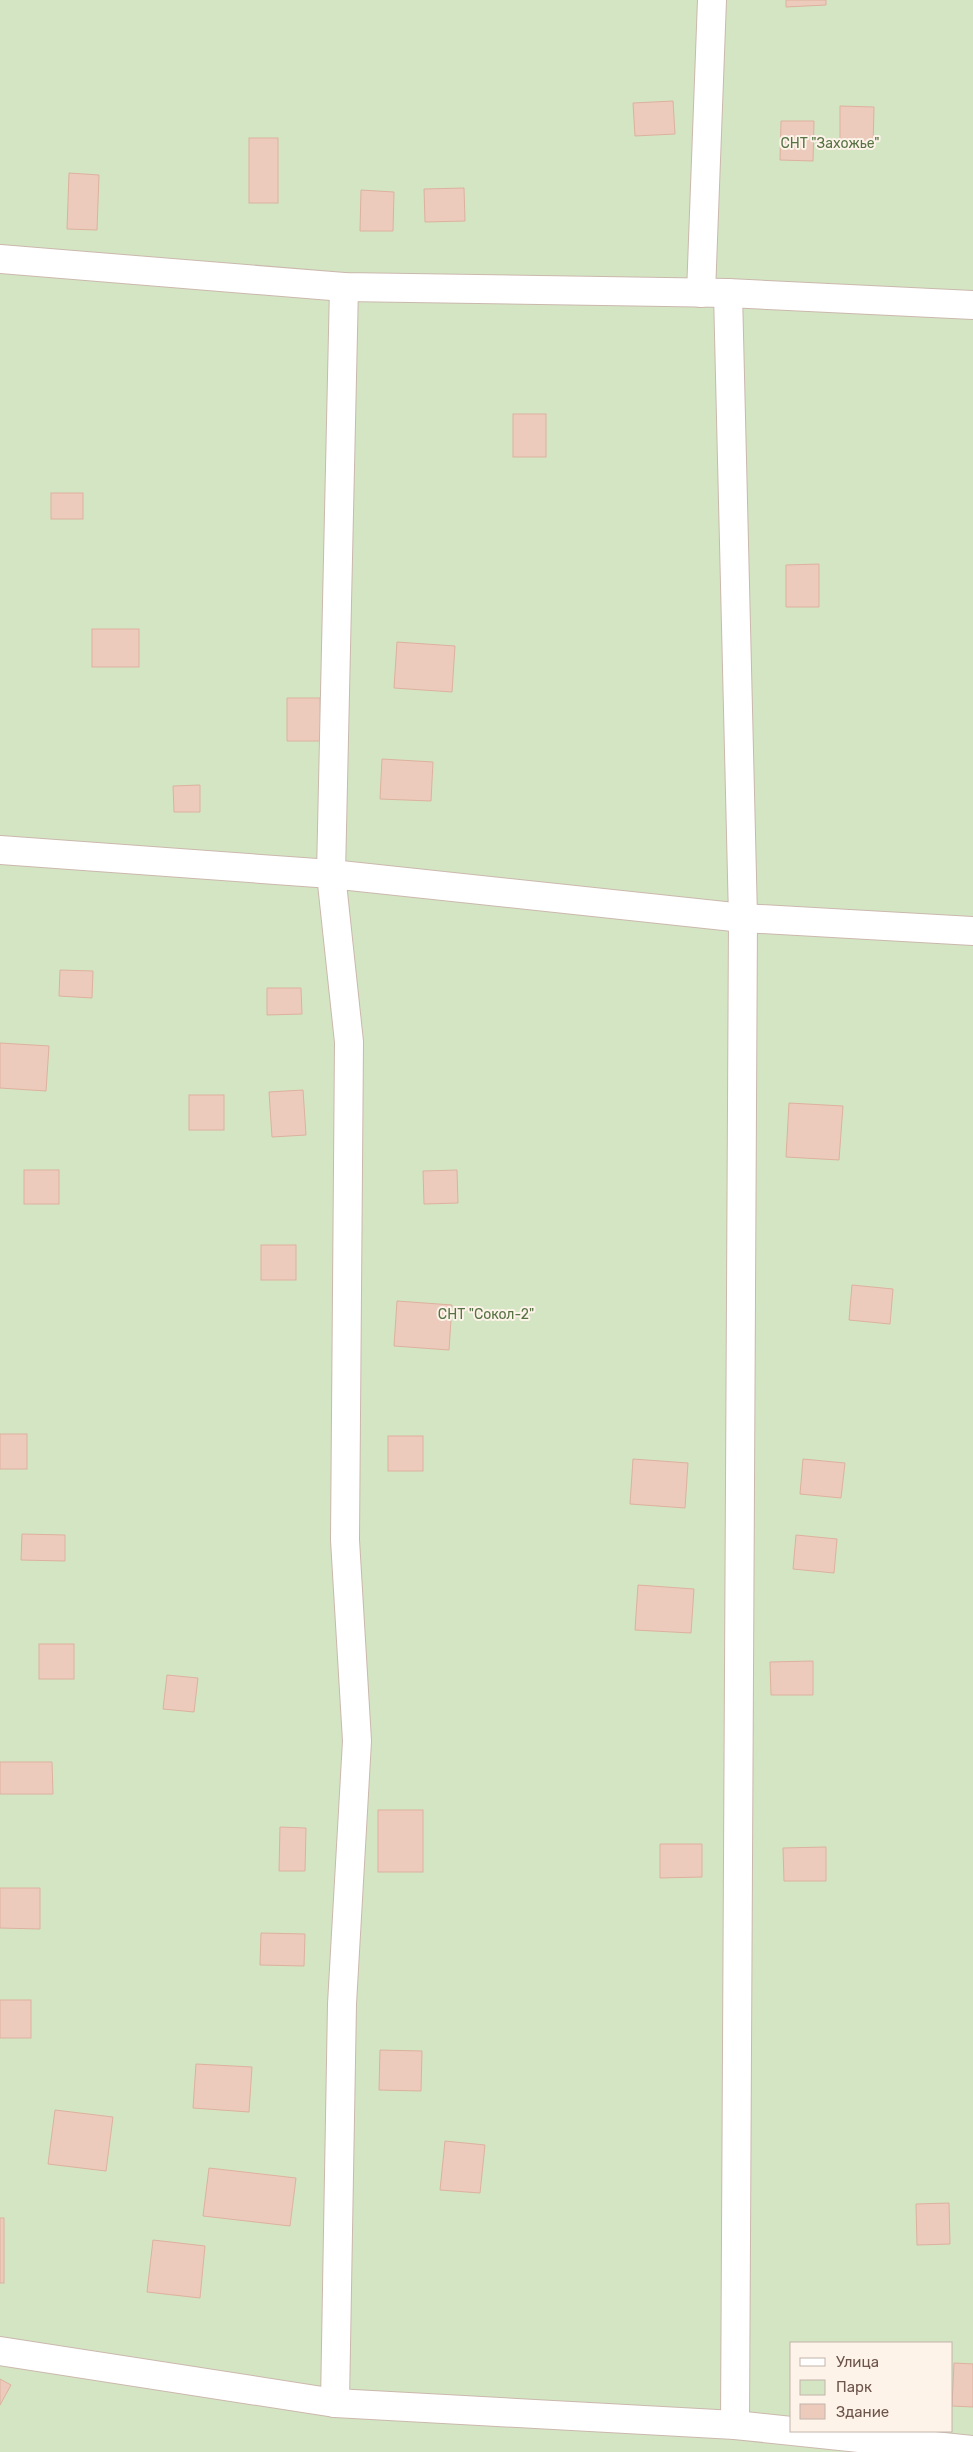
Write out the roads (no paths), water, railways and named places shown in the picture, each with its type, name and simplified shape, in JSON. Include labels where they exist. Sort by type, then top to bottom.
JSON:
[{"type":"lane","points":[[712,0],[715,293],[744,918],[736,2425]]},
{"type":"lane","points":[[0,258],[344,287],[715,293],[973,305]]},
{"type":"lane","points":[[335,2403],[342,2004],[357,1741],[345,1540],[349,1042],[331,874],[344,287]]},
{"type":"lane","points":[[0,850],[331,874],[744,918],[973,931]]},
{"type":"lane","points":[[0,2351],[335,2403],[736,2425],[790,2431]]},
{"type":"lane","points":[[802,2432],[973,2450]]},
{"type":"park label","name":"СНТ \"Захожье\"","points":[[830,143]]},
{"type":"park label","name":"СНТ \"Сокол-2\"","points":[[486,1314]]}]
